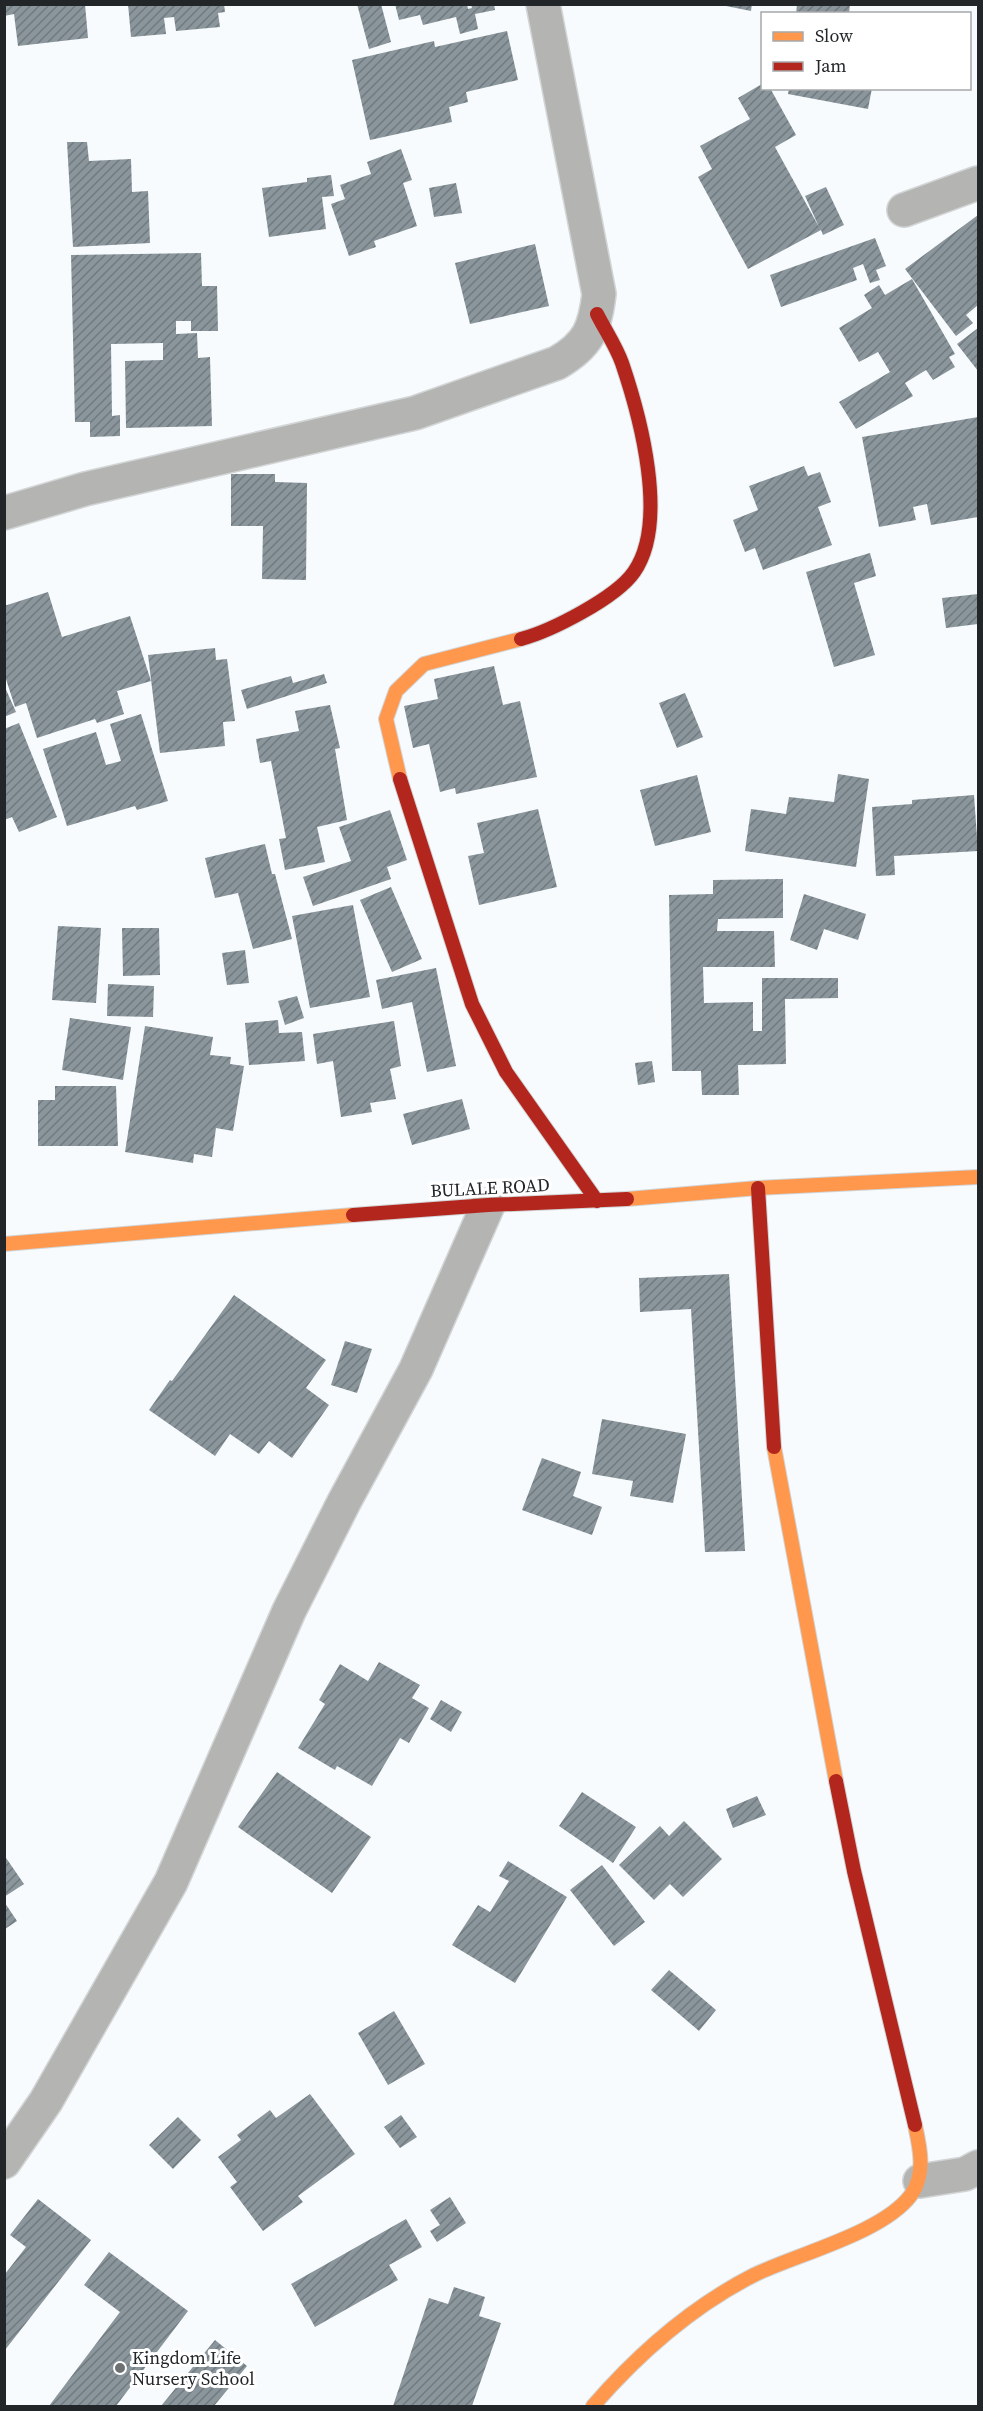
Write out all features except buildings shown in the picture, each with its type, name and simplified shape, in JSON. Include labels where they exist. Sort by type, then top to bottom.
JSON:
[{"type":"street","points":[[4,513],[86,489],[415,413],[557,363],[576,352],[590,335],[597,314],[599,294],[543,4]]},
{"type":"street","points":[[904,210],[978,183]]},
{"type":"street","points":[[597,314],[621,362],[642,435],[651,492],[648,538],[633,572],[611,593],[564,622],[539,633],[424,664],[396,691],[386,719],[401,783],[472,1004],[506,1072],[597,1201]]},
{"type":"street","name":"BULALE ROAD","points":[[4,1244],[488,1205],[597,1201],[758,1188],[978,1177]]},
{"type":"street","points":[[593,2406],[617,2378],[670,2328],[754,2275],[868,2226],[902,2204],[920,2181],[921,2151],[854,1870],[807,1633],[773,1444],[758,1188]]},
{"type":"street","points":[[4,2162],[46,2101],[171,1882],[289,1611],[344,1502],[416,1369],[488,1205]]},
{"type":"street","points":[[920,2181],[965,2174],[978,2168]]},
{"type":"traffic: slow","points":[[400,779],[386,719],[396,691],[424,664],[521,639]]},
{"type":"traffic: slow","points":[[627,1199],[758,1188],[978,1177]]},
{"type":"traffic: slow","points":[[4,1244],[353,1215]]},
{"type":"traffic: slow","points":[[774,1447],[836,1781]]},
{"type":"traffic: slow","points":[[593,2406],[648,2350],[709,2302],[754,2275],[860,2231],[881,2221],[898,2208],[911,2195],[919,2178],[921,2161],[915,2125]]},
{"type":"traffic: jam","points":[[521,639],[549,629],[598,603],[634,572],[644,551],[649,526],[650,498],[643,439],[622,363],[597,314]]},
{"type":"traffic: jam","points":[[400,779],[472,1004],[506,1072],[597,1201]]},
{"type":"traffic: jam","points":[[758,1188],[774,1447]]},
{"type":"traffic: jam","points":[[353,1215],[488,1205],[627,1199]]},
{"type":"traffic: jam","points":[[836,1781],[854,1871],[915,2125]]},
{"type":"place","name":"Kingdom Life Nursery School","points":[[120,2368]]}]
